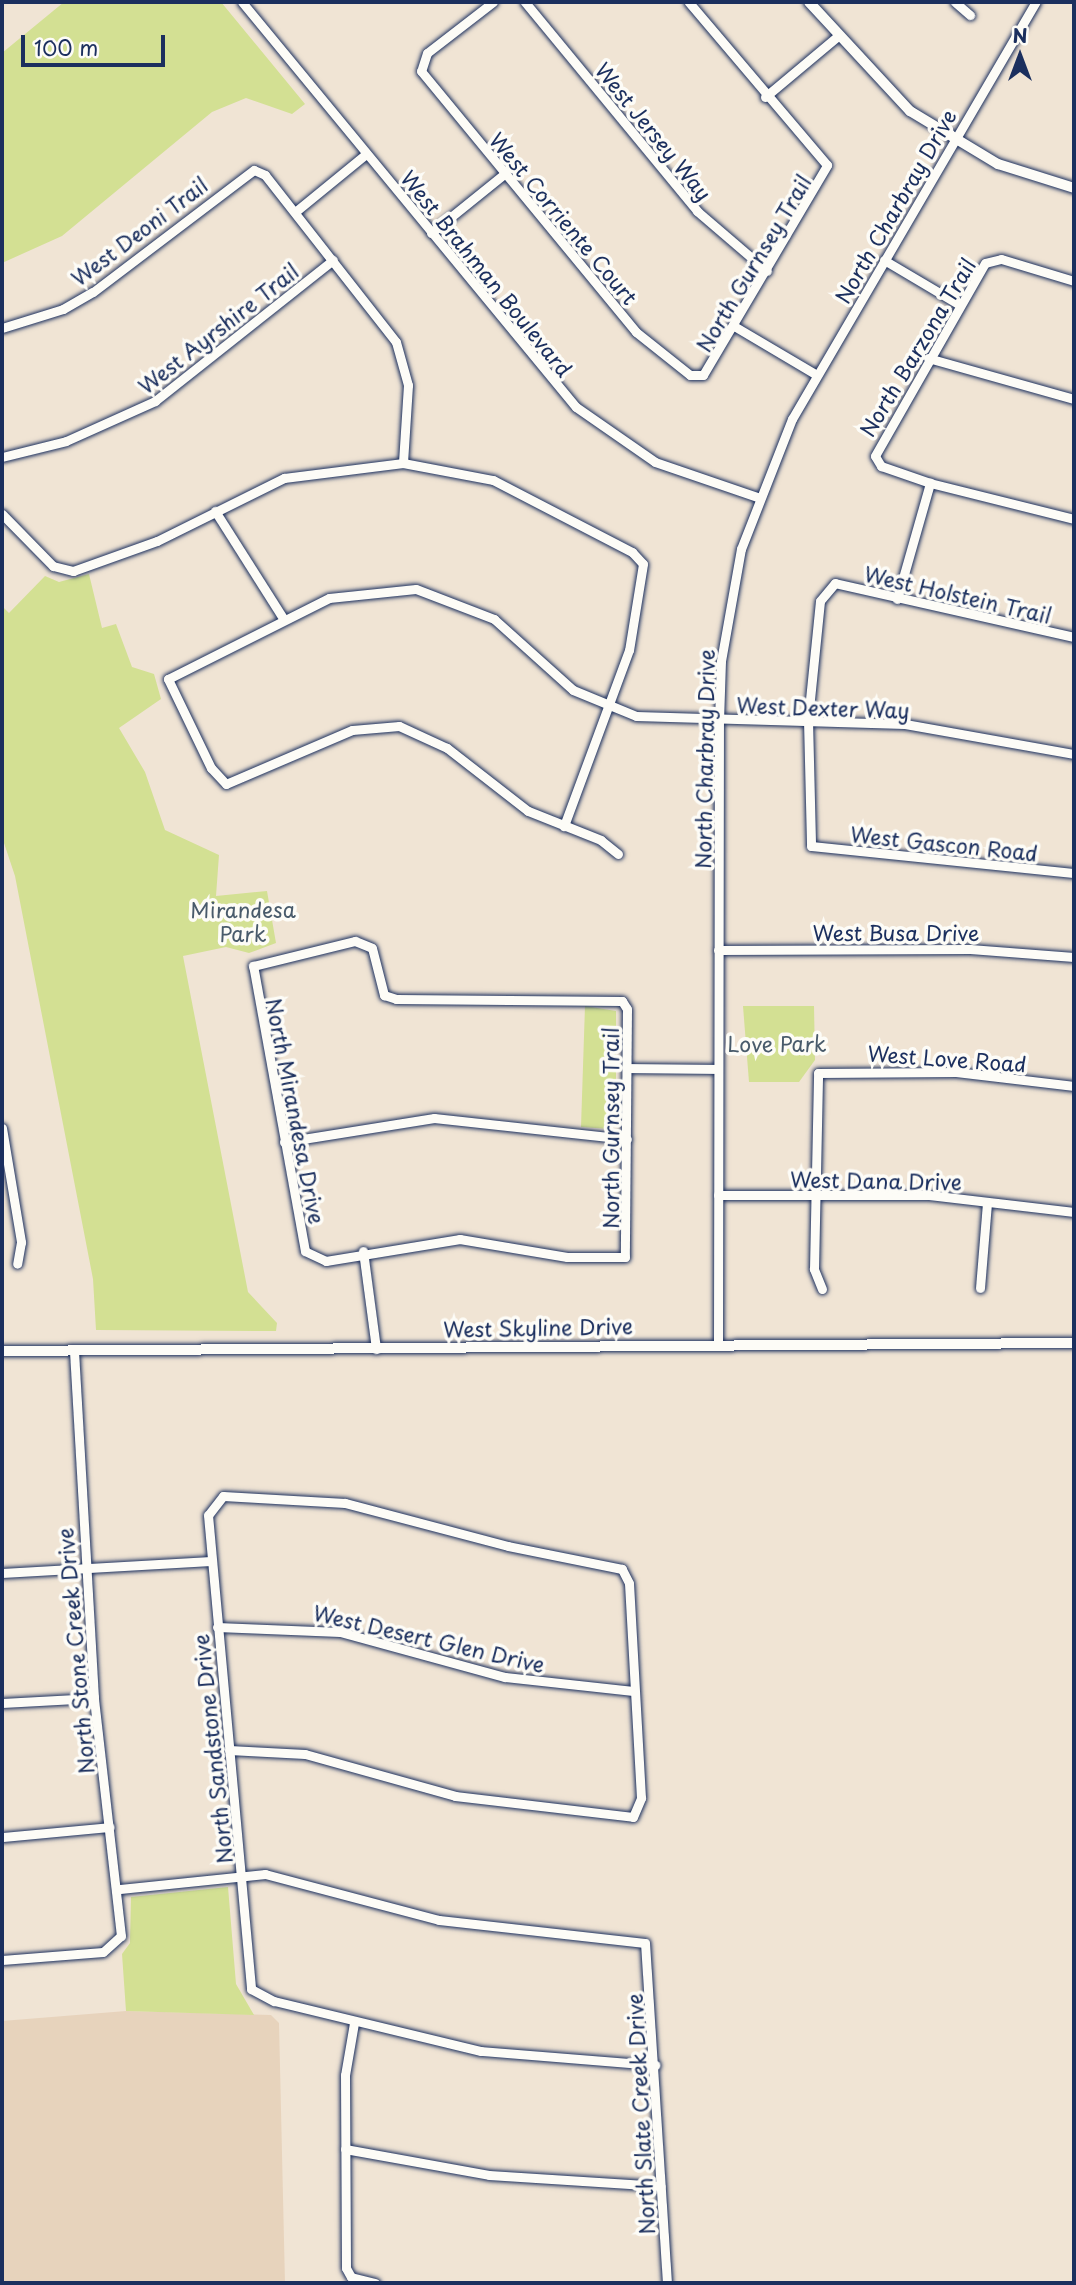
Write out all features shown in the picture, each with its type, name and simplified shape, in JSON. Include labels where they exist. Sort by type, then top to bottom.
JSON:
[{"type":"street","name":"West Brahman Boulevard","points":[[242,2],[553,384],[603,431],[655,462],[757,497]]},
{"type":"street","name":"West Corriente Court","points":[[493,2],[420,60],[421,71],[503,175],[636,332],[690,375],[702,375]]},
{"type":"street","name":"West Jersey Way","points":[[526,2],[697,211],[768,271]]},
{"type":"street","points":[[690,2],[765,97],[838,36]]},
{"type":"street","points":[[809,2],[909,111],[953,140],[998,164],[1074,188]]},
{"type":"street","points":[[955,2],[970,15]]},
{"type":"street","name":"North Charbray Drive","points":[[718,1342],[719,721],[729,605],[757,497],[817,375],[1035,2]]},
{"type":"street","name":"North Gurnsey Trail","points":[[702,375],[768,271],[827,165],[765,97]]},
{"type":"street","points":[[366,153],[295,212],[385,325],[404,362],[403,463]]},
{"type":"street","name":"West Deoni Trail","points":[[2,328],[63,309],[93,292],[254,170],[295,212]]},
{"type":"street","points":[[431,233],[503,175]]},
{"type":"street","name":"North Barzona Trail","points":[[930,483],[881,466],[875,456],[928,358],[992,258],[1074,281]]},
{"type":"street","name":"West Ayrshire Trail","points":[[2,457],[66,441],[155,401],[333,260]]},
{"type":"street","points":[[884,260],[960,305]]},
{"type":"street","points":[[734,326],[817,375]]},
{"type":"street","points":[[928,358],[1074,399]]},
{"type":"street","points":[[2,514],[61,571],[122,556],[285,478],[403,463],[493,480],[640,557],[629,650],[610,709],[564,827],[618,853]]},
{"type":"street","points":[[897,599],[930,483],[1074,519]]},
{"type":"street","points":[[215,511],[283,618]]},
{"type":"street","name":"West Holstein Trail","points":[[808,720],[820,601],[835,583],[1074,637]]},
{"type":"street","name":"West Dexter Way","points":[[564,827],[500,792],[447,748],[399,726],[352,730],[226,784],[211,768],[168,679],[283,618],[359,590],[443,595],[494,619],[573,690],[610,709],[659,720],[808,720],[905,724],[1074,754]]},
{"type":"street","name":"West Gascon Road","points":[[808,720],[811,846],[1074,873]]},
{"type":"street","name":"North Mirandesa Drive","points":[[363,1251],[313,1260],[305,1251],[253,966],[365,942],[384,995],[622,1001]]},
{"type":"street","name":"West Busa Drive","points":[[718,950],[970,949],[1074,957]]},
{"type":"street","name":"North Gurnsey Trail","points":[[363,1251],[460,1239],[567,1257],[625,1256],[627,1068],[622,1001]]},
{"type":"street","points":[[627,1068],[718,1069]]},
{"type":"street","name":"West Love Road","points":[[813,1195],[818,1073],[956,1072],[1074,1086]]},
{"type":"street","points":[[284,1142],[434,1118],[627,1139]]},
{"type":"street","points":[[2,1128],[5,1168],[21,1242],[17,1264]]},
{"type":"street","name":"West Dana Drive","points":[[718,1195],[813,1195],[987,1202],[1074,1212]]},
{"type":"street","points":[[813,1195],[814,1269],[822,1289]]},
{"type":"street","points":[[980,1289],[987,1202]]},
{"type":"street","points":[[363,1251],[376,1349]]},
{"type":"street","name":"West Skyline Drive","points":[[2,1351],[376,1349],[718,1342],[1074,1343]]},
{"type":"street","name":"North Stone Creek Drive","points":[[2,1960],[116,1947],[123,1923],[94,1698],[84,1571],[74,1350]]},
{"type":"street","name":"North Sandstone Drive","points":[[354,2023],[259,1997],[251,1989],[211,1561],[210,1506],[223,1496],[345,1503],[624,1571],[633,1691]]},
{"type":"street","points":[[2,1573],[84,1571],[211,1561]]},
{"type":"street","name":"West Desert Glen Drive","points":[[217,1627],[340,1632],[494,1674],[633,1691]]},
{"type":"street","points":[[229,1750],[305,1754],[455,1796],[633,1817],[641,1798],[633,1691]]},
{"type":"street","points":[[2,1703],[94,1698]]},
{"type":"street","points":[[2,1837],[110,1827]]},
{"type":"street","points":[[120,1889],[241,1875]]},
{"type":"street","name":"North Slate Creek Drive","points":[[241,1875],[295,1878],[439,1920],[645,1943],[655,2065],[667,2283]]},
{"type":"street","points":[[374,2283],[351,2277],[345,2149],[345,2075],[354,2023],[481,2051],[655,2065]]},
{"type":"street","points":[[345,2149],[489,2175],[661,2186]]},
{"type":"shaded area","points":[[126,2011],[271,2015],[279,2023],[285,2283],[2,2283],[2,2021]]},
{"type":"green space","points":[[64,2],[221,2],[305,104],[292,114],[246,98],[212,112],[62,236],[2,263],[2,53]]},
{"type":"green space","name":"Mirandesa Park","points":[[89,574],[102,628],[116,624],[132,667],[154,674],[161,699],[119,728],[145,772],[165,830],[219,855],[216,896],[267,891],[276,943],[249,953],[226,947],[183,956],[248,1292],[277,1323],[276,1331],[96,1330],[93,1279],[15,876],[2,837],[2,606],[9,613],[45,576],[59,582]]},
{"type":"green space","points":[[585,1006],[616,1011],[616,1122],[609,1129],[581,1127]]},
{"type":"green space","name":"Love Park","points":[[743,1006],[814,1006],[815,1060],[799,1082],[749,1082]]},
{"type":"green space","points":[[228,1887],[236,1984],[254,2015],[126,2011],[122,1954],[130,1943],[131,1897]]}]
